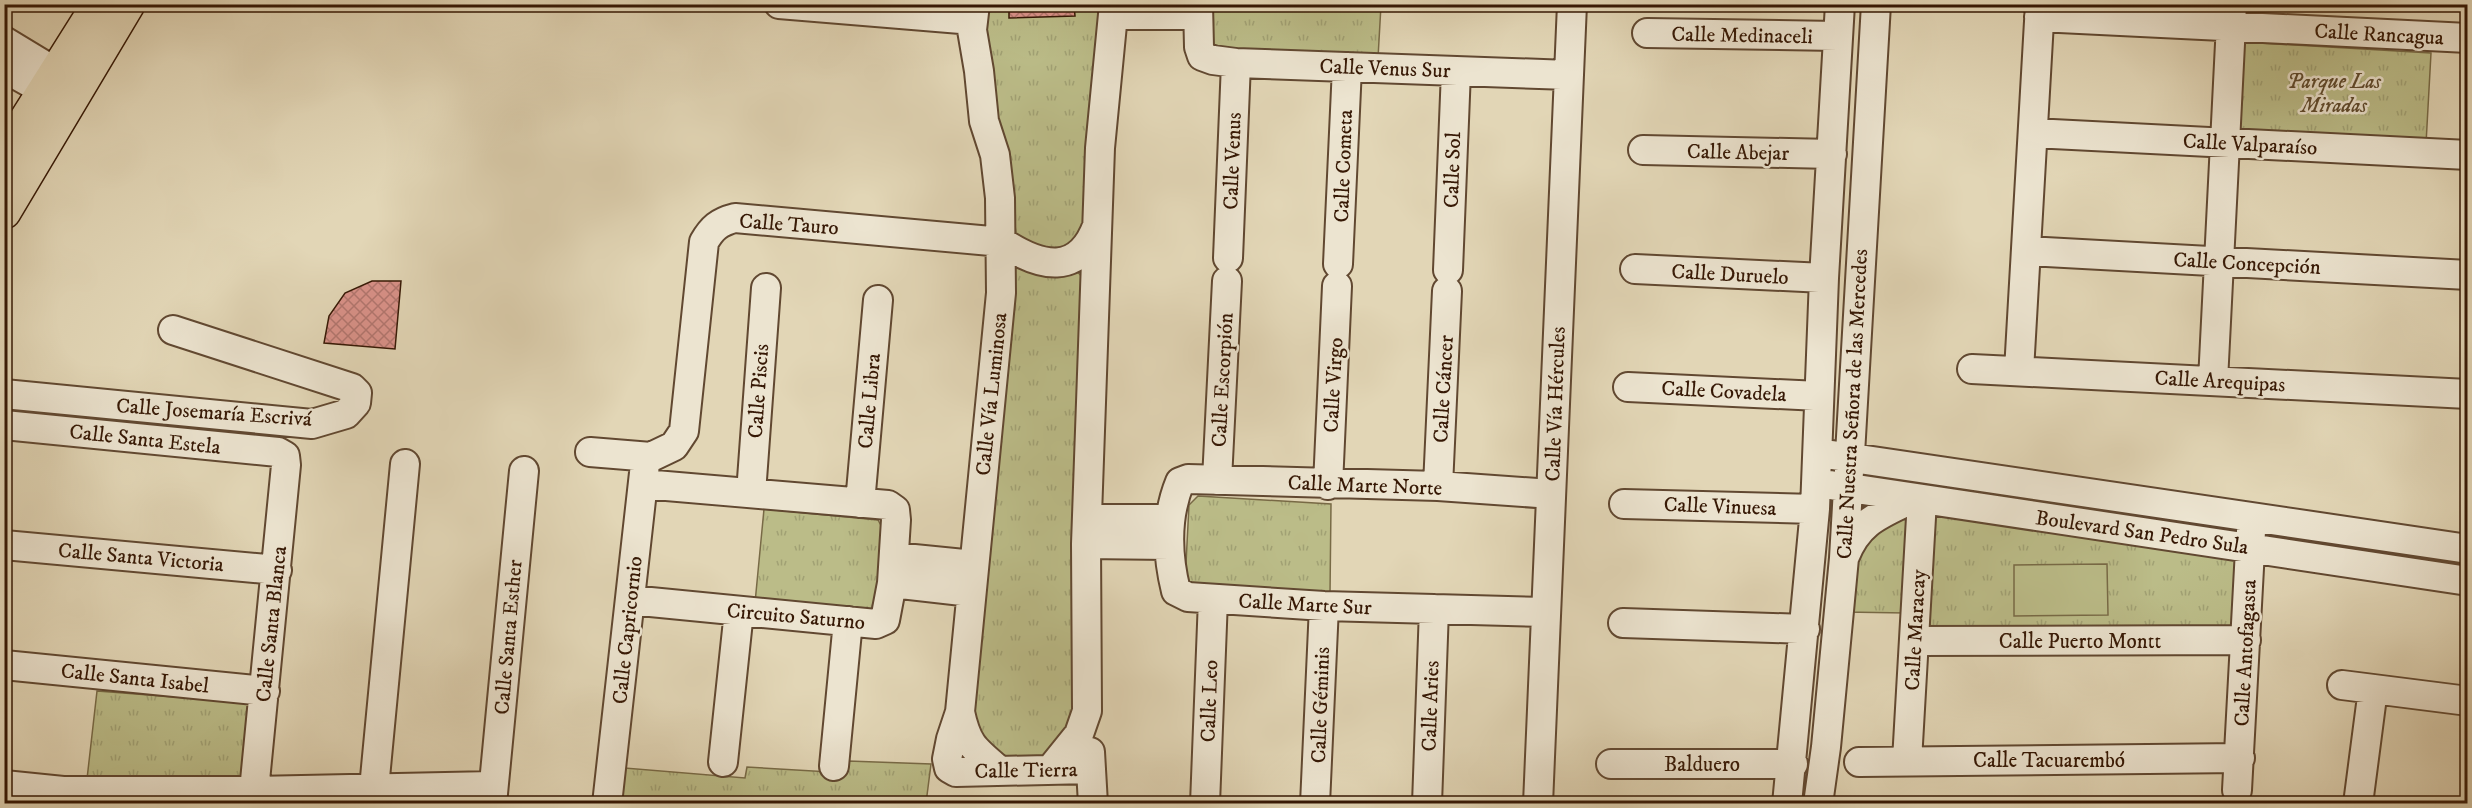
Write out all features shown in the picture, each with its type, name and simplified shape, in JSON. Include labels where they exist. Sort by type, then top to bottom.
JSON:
[{"type":"main road","points":[[4,212],[99,4]]},
{"type":"main road","points":[[4,155],[62,89],[128,4]]},
{"type":"street","points":[[779,4],[974,12]]},
{"type":"street","name":"Calle Vía Hércules","points":[[1538,804],[1572,4]]},
{"type":"street","name":"Calle Nuestra Señora de las Mercedes","points":[[1787,804],[1805,629],[1818,453],[1824,278],[1840,4]]},
{"type":"street","name":"Calle Nuestra Señora de las Mercedes","points":[[1818,804],[1826,747],[1844,558],[1875,4]]},
{"type":"street","points":[[1093,804],[1088,711],[1087,531],[1100,148],[1114,10],[1198,10]]},
{"type":"street","name":"Calle Venus Sur","points":[[1198,10],[1198,46],[1202,56],[1213,60],[1236,63],[1569,75]]},
{"type":"street","points":[[2019,371],[2040,11]]},
{"type":"street","name":"Calle Rancagua","points":[[2040,11],[2232,16],[2468,38]]},
{"type":"street","name":"Calle Vía Luminosa","points":[[960,712],[1001,293],[1002,242],[996,166],[984,121],[972,30],[974,12]]},
{"type":"street","points":[[2213,381],[2232,16]]},
{"type":"street","name":"Calle Medinaceli","points":[[1647,33],[1837,36]]},
{"type":"street","points":[[4,41],[62,89]]},
{"type":"street","name":"Calle Venus","points":[[1228,270],[1236,63]]},
{"type":"street","name":"Calle Cometa","points":[[1338,275],[1347,67]]},
{"type":"street","points":[[4,68],[62,89]]},
{"type":"street","name":"Calle Sol","points":[[1448,280],[1456,71]]},
{"type":"street","name":"Calle Valparaíso","points":[[2033,133],[2468,155]]},
{"type":"street","name":"Calle Abejar","points":[[1643,150],[1832,154]]},
{"type":"street","name":"Calle Tauro","points":[[681,487],[684,431],[704,242],[710,231],[721,221],[735,218],[1002,242]]},
{"type":"street","points":[[1002,242],[1036,261],[1050,263],[1069,261],[1087,247],[1097,224]]},
{"type":"street","name":"Calle Concepción","points":[[2026,251],[2468,275]]},
{"type":"street","name":"Calle Duruelo","points":[[1635,269],[1824,278]]},
{"type":"street","name":"Calle Escorpión","points":[[1217,480],[1228,270]]},
{"type":"street","name":"Calle Virgo","points":[[1328,485],[1338,275]]},
{"type":"street","name":"Calle Cáncer","points":[[1438,486],[1448,280]]},
{"type":"street","name":"Calle Piscis","points":[[751,493],[766,288]]},
{"type":"street","name":"Calle Libra","points":[[860,503],[878,300]]},
{"type":"street","name":"Calle Josemaría Escrivá","points":[[4,394],[312,424],[346,414],[356,404],[357,393],[352,388],[173,330]]},
{"type":"street","name":"Calle Arequipas","points":[[1972,369],[2468,394]]},
{"type":"street","name":"Calle Covadela","points":[[1628,387],[1819,396]]},
{"type":"street","points":[[1852,411],[1870,438],[1919,467]]},
{"type":"street","name":"Calle Santa Estela","points":[[4,425],[278,452],[285,456]]},
{"type":"street","points":[[590,452],[646,456],[662,453],[674,446],[684,431]]},
{"type":"street","name":"Boulevard San Pedro Sula","points":[[1818,453],[2468,549]]},
{"type":"street","name":"Calle Santa Blanca","points":[[254,791],[277,570],[285,456]]},
{"type":"street","name":"Calle Capricornio","points":[[607,804],[646,456]]},
{"type":"street","points":[[374,788],[405,464]]},
{"type":"street","name":"Calle Santa Esther","points":[[493,795],[524,471]]},
{"type":"street","name":"Calle Marte Norte","points":[[1180,482],[1188,479],[1328,485],[1438,486],[1551,494]]},
{"type":"street","name":"Calle Marte Sur","points":[[1180,482],[1170,532],[1176,591],[1188,597],[1324,606],[1546,612]]},
{"type":"street","name":"Circuito Saturno","points":[[630,600],[876,624],[885,620],[893,570],[895,510],[888,505],[643,484]]},
{"type":"street","name":"Boulevard San Pedro Sula","points":[[1815,496],[1848,487],[2468,581]]},
{"type":"street","name":"Calle Vinuesa","points":[[1624,504],[1815,496]]},
{"type":"street","points":[[1844,558],[1850,541],[1860,528],[1884,511],[1918,499]]},
{"type":"street","name":"Calle Maracay","points":[[1907,761],[1914,641],[1918,499]]},
{"type":"street","name":"Calle Antofagasta","points":[[2237,790],[2251,517]]},
{"type":"street","points":[[1087,531],[1170,532]]},
{"type":"street","name":"Calle Santa Victoria","points":[[4,545],[277,570]]},
{"type":"street","points":[[893,570],[973,578]]},
{"type":"street","name":"Calle Leo","points":[[1205,804],[1213,599]]},
{"type":"street","name":"Calle Géminis","points":[[1315,804],[1324,606]]},
{"type":"street","name":"Calle Aries","points":[[1426,804],[1434,609]]},
{"type":"street","points":[[723,762],[739,611]]},
{"type":"street","points":[[834,766],[848,621]]},
{"type":"street","points":[[1623,623],[1805,629]]},
{"type":"street","name":"Calle Puerto Montt","points":[[1914,641],[2246,640]]},
{"type":"street","name":"Calle Santa Isabel","points":[[4,665],[265,692]]},
{"type":"street","points":[[2342,685],[2468,701]]},
{"type":"street","points":[[2358,804],[2373,689]]},
{"type":"street","points":[[1050,770],[1079,734],[1088,711]]},
{"type":"street","name":"Calle Tierra","points":[[960,712],[947,759],[949,768],[956,772],[1090,769]]},
{"type":"street","name":"Balduero","points":[[1611,764],[1793,754],[1826,747]]},
{"type":"street","name":"Calle Tacuarembó","points":[[1859,762],[2240,758]]},
{"type":"street","points":[[4,785],[63,791],[254,791],[374,788],[493,795]]},
{"type":"green space","points":[[981,5],[1106,5],[1086,232],[1072,253],[1023,243],[1016,233],[1006,155],[987,113]]},
{"type":"green space","points":[[1208,5],[1381,5],[1378,58],[1214,51],[1206,45]]},
{"type":"green space","name":"Parque Las Miradas","points":[[2243,42],[2431,53],[2426,144],[2237,133]]},
{"type":"green space","points":[[1021,264],[1076,270],[1082,277],[1077,720],[1047,761],[1016,766],[970,728],[1012,266]]},
{"type":"green space","points":[[1198,496],[1331,504],[1330,594],[1185,583],[1189,505]]},
{"type":"green space","points":[[764,509],[878,520],[884,531],[875,608],[866,614],[755,603]]},
{"type":"green space","points":[[1909,514],[1906,613],[1844,612],[1848,577],[1870,534]]},
{"type":"green space","points":[[1928,514],[2237,560],[2234,632],[1922,632]]},
{"type":"green space","points":[[2107,564],[2108,615],[2014,616],[2014,565]]},
{"type":"green space","points":[[97,691],[253,703],[244,778],[87,779]]},
{"type":"green space","points":[[848,761],[931,764],[926,803],[621,804],[625,768],[745,778],[747,767],[847,773]]},
{"type":"building","points":[[1009,4],[1074,4],[1075,16],[1009,18]]},
{"type":"building","points":[[372,281],[401,281],[395,349],[324,343],[329,316],[345,293]]}]
